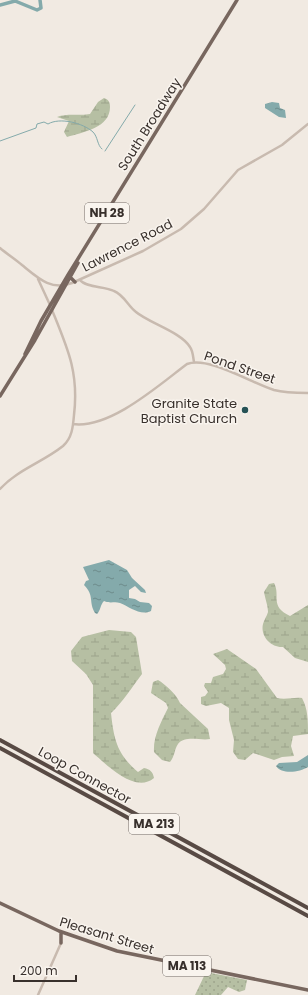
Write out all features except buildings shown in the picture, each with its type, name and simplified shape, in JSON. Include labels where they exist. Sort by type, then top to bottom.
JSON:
[{"type":"highway","name":"Loop Connector","points":[[0,740],[308,907]]},
{"type":"highway","name":"Loop Connector","points":[[0,748],[308,916]]},
{"type":"main road","name":"South Broadway","points":[[0,396],[79,260],[237,0]]},
{"type":"main road","name":"South Broadway","points":[[64,286],[79,260]]},
{"type":"main road","points":[[70,277],[75,282]]},
{"type":"main road","name":"Pleasant Street","points":[[0,903],[68,935],[143,957],[308,990]]},
{"type":"main road","points":[[61,932],[61,943]]},
{"type":"main road","points":[[61,943],[68,935]]},
{"type":"street","name":"Lawrence Road","points":[[64,286],[147,249],[181,229],[204,208],[238,170],[282,144],[308,124]]},
{"type":"street","points":[[0,248],[38,279],[50,285],[64,286]]},
{"type":"street","points":[[0,489],[9,479],[41,461],[63,445],[70,436],[73,424],[77,395],[75,373],[44,290],[38,279]]},
{"type":"street","name":"Pond Street","points":[[80,280],[83,283],[104,287],[118,293],[136,312],[166,328],[190,345],[194,362],[210,365],[276,390],[308,393]]},
{"type":"street","points":[[44,290],[46,286],[50,285]]},
{"type":"street","points":[[73,424],[86,424],[123,411],[187,364],[194,362]]},
{"type":"street","points":[[38,995],[61,943]]},
{"type":"green space","points":[[104,98],[108,100],[110,105],[109,114],[106,120],[88,131],[67,137],[64,132],[69,121],[57,117],[65,115],[90,114],[98,102]]},
{"type":"green space","points":[[274,583],[278,605],[290,616],[308,605],[308,662],[295,658],[283,647],[274,646],[267,640],[263,633],[263,624],[268,612],[264,592],[269,584]]},
{"type":"green space","points":[[109,630],[131,632],[136,637],[142,674],[111,713],[115,739],[125,759],[138,772],[144,768],[150,770],[153,774],[154,778],[146,782],[138,783],[122,776],[93,753],[93,685],[86,674],[72,661],[71,651],[82,637]]},
{"type":"green space","points":[[227,649],[256,669],[277,698],[302,698],[307,711],[308,734],[293,736],[291,746],[294,756],[282,757],[274,760],[253,753],[245,760],[238,759],[233,752],[234,740],[229,720],[229,708],[221,703],[206,706],[201,704],[201,697],[205,696],[208,692],[204,686],[205,683],[211,683],[213,677],[223,674],[226,669],[225,665],[213,654]]},
{"type":"green space","points":[[158,680],[164,684],[180,703],[208,729],[210,739],[189,739],[181,741],[178,744],[170,762],[162,760],[154,752],[156,735],[168,708],[166,703],[151,693],[153,682]]},
{"type":"green space","points":[[206,972],[247,980],[245,990],[239,992],[228,987],[221,995],[195,995]]},
{"type":"water","points":[[272,102],[279,103],[280,108],[285,110],[286,118],[279,117],[265,108],[265,104]]},
{"type":"water","points":[[109,560],[127,570],[132,578],[145,590],[146,593],[141,592],[135,586],[129,590],[129,598],[140,602],[149,603],[152,606],[151,611],[139,612],[120,603],[104,601],[97,614],[95,613],[89,592],[84,585],[86,581],[89,580],[83,567]]},
{"type":"water","points":[[308,755],[308,767],[300,770],[287,772],[282,771],[276,766],[279,763],[297,762]]},
{"type":"waterway","points":[[0,5],[15,1],[37,10],[41,8],[40,0]]},
{"type":"waterway","points":[[105,151],[135,105]]},
{"type":"waterway","points":[[0,141],[36,128],[37,124],[44,122],[48,124],[65,121],[78,124],[93,132],[102,149]]},
{"type":"place","name":"Granite State Baptist Church","points":[[245,410]]}]
